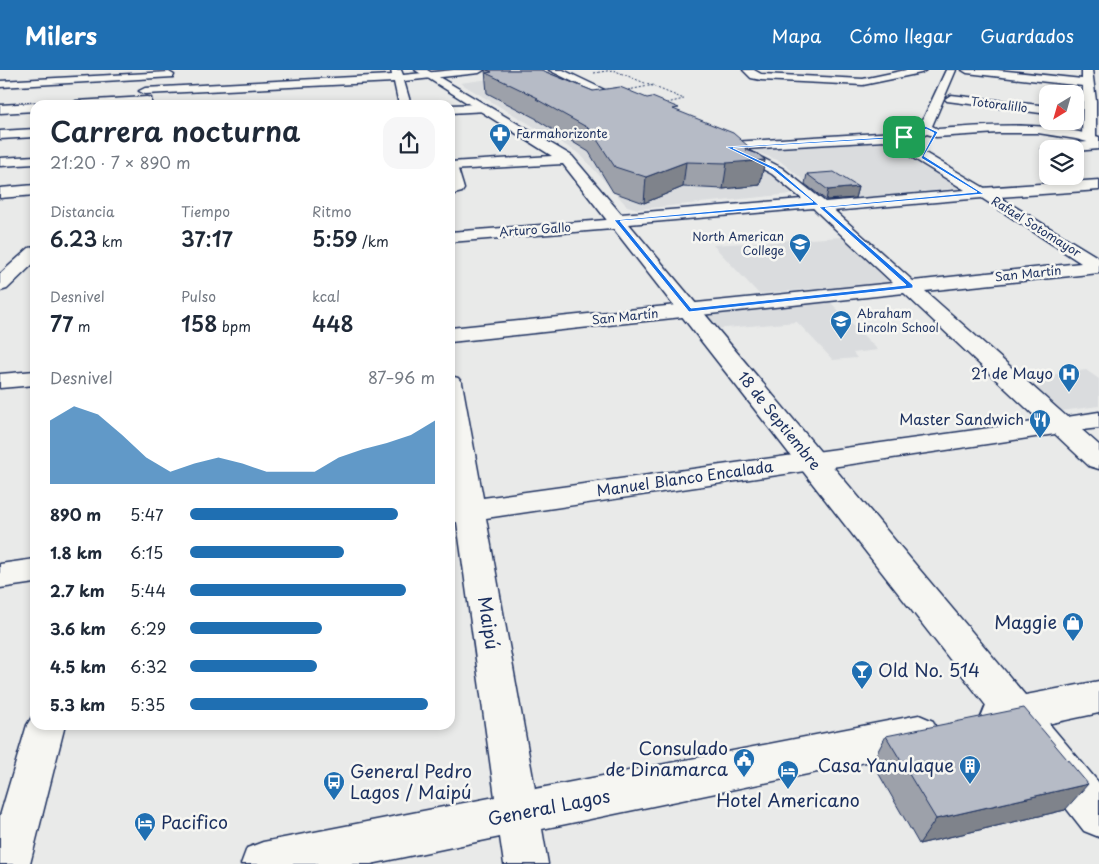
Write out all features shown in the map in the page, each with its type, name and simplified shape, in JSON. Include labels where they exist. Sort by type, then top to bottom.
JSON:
[{"type":"street","points":[[2,90],[20,83],[38,70]]},
{"type":"street","points":[[149,73],[146,99],[397,74],[479,70]]},
{"type":"street","points":[[554,70],[640,109]]},
{"type":"street","points":[[748,70],[755,76],[761,77],[858,82],[921,70]]},
{"type":"street","points":[[922,157],[951,70]]},
{"type":"street","points":[[931,130],[951,99],[965,70],[1092,87]]},
{"type":"street","points":[[1099,72],[1092,87],[1096,142],[1048,128],[1014,127],[931,130],[915,135],[890,138],[724,145],[777,171],[819,205],[1099,460]]},
{"type":"street","points":[[20,83],[149,73],[184,75]]},
{"type":"street","points":[[217,92],[220,73]]},
{"type":"street","name":"18 de Septiembre","points":[[426,73],[564,157],[1099,816]]},
{"type":"street","points":[[397,74],[404,100]]},
{"type":"street","points":[[452,89],[470,86]]},
{"type":"street","name":"Totoralillo","points":[[951,99],[1039,109]]},
{"type":"street","points":[[602,104],[622,102]]},
{"type":"street","points":[[0,109],[30,107]]},
{"type":"street","points":[[455,110],[483,108]]},
{"type":"street","points":[[0,135],[30,133]]},
{"type":"street","name":"Rafael Sotomayor","points":[[890,138],[1099,266]]},
{"type":"street","points":[[455,162],[564,157]]},
{"type":"street","points":[[455,175],[564,157]]},
{"type":"street","points":[[0,162],[30,160]]},
{"type":"street","points":[[750,173],[777,171]]},
{"type":"street","name":"Arturo Gallo","points":[[455,237],[819,205],[1099,185]]},
{"type":"street","points":[[1070,187],[1099,202]]},
{"type":"street","points":[[0,193],[30,190]]},
{"type":"street","points":[[0,198],[30,195]]},
{"type":"street","points":[[0,285],[8,272],[30,256]]},
{"type":"street","name":"San Martín","points":[[455,334],[1099,266]]},
{"type":"street","points":[[8,272],[30,270]]},
{"type":"street","points":[[0,382],[30,379]]},
{"type":"street","name":"Manuel Blanco Encalada","points":[[460,511],[1099,420]]},
{"type":"street","name":"Maipú","points":[[455,447],[460,511],[526,864]]},
{"type":"street","points":[[0,576],[30,572]]},
{"type":"street","name":"General Lagos","points":[[263,864],[1099,697]]},
{"type":"street","points":[[8,864],[45,730]]},
{"type":"path","points":[[569,76],[612,70],[684,99],[640,109]]},
{"type":"shaded area","points":[[556,70],[769,172],[792,194],[638,209],[627,206],[580,154],[460,83]]},
{"type":"shaded area","points":[[883,143],[959,188],[857,199],[843,190],[818,192],[780,161],[749,149]]},
{"type":"shaded area","name":"North American College","points":[[842,237],[889,282],[759,294],[713,245]]},
{"type":"shaded area","name":"Abraham Lincoln School","points":[[828,300],[878,350],[853,353],[857,358],[833,360],[797,322],[714,329],[703,313]]},
{"type":"shaded area","name":"21 de Mayo","points":[[1086,370],[1099,379],[1099,406],[1061,411],[1021,379]]},
{"type":"building","points":[[487,70],[541,70],[593,91],[620,87],[647,98],[652,97],[679,108],[673,109],[733,133],[748,146],[745,148],[746,150],[758,154],[765,160],[727,163],[686,162],[646,177],[615,167],[590,129],[536,99],[538,98],[486,73],[492,72]]},
{"type":"building","points":[[834,172],[858,187],[828,190],[807,174]]},
{"type":"building","name":"Casa Yanulaque","points":[[1024,708],[1088,784],[936,819],[886,736]]},
{"type":"place","name":"Farmahorizonte","points":[[500,153]]},
{"type":"place","name":"North American College","points":[[800,263]]},
{"type":"place","name":"Abraham Lincoln School","points":[[841,340]]},
{"type":"place","name":"21 de Mayo","points":[[1069,393]]},
{"type":"place","name":"Master Sandwich","points":[[1040,439]]},
{"type":"place","name":"Maggie","points":[[1073,642]]},
{"type":"place","name":"Old No. 514","points":[[862,690]]},
{"type":"place","name":"Consulado de Dinamarca","points":[[744,778]]},
{"type":"place","name":"Casa Yanulaque","points":[[970,785]]},
{"type":"place","name":"Hotel Americano","points":[[788,790]]},
{"type":"place","name":"General Pedro Lagos / Maipú","points":[[334,801]]},
{"type":"place","name":"Pacifico","points":[[145,842]]},
{"type":"route","points":[[925,128],[936,132],[922,157],[982,193],[821,207],[910,287],[689,310],[616,220],[817,204],[774,169],[728,147],[904,137],[922,132],[925,128]]}]
